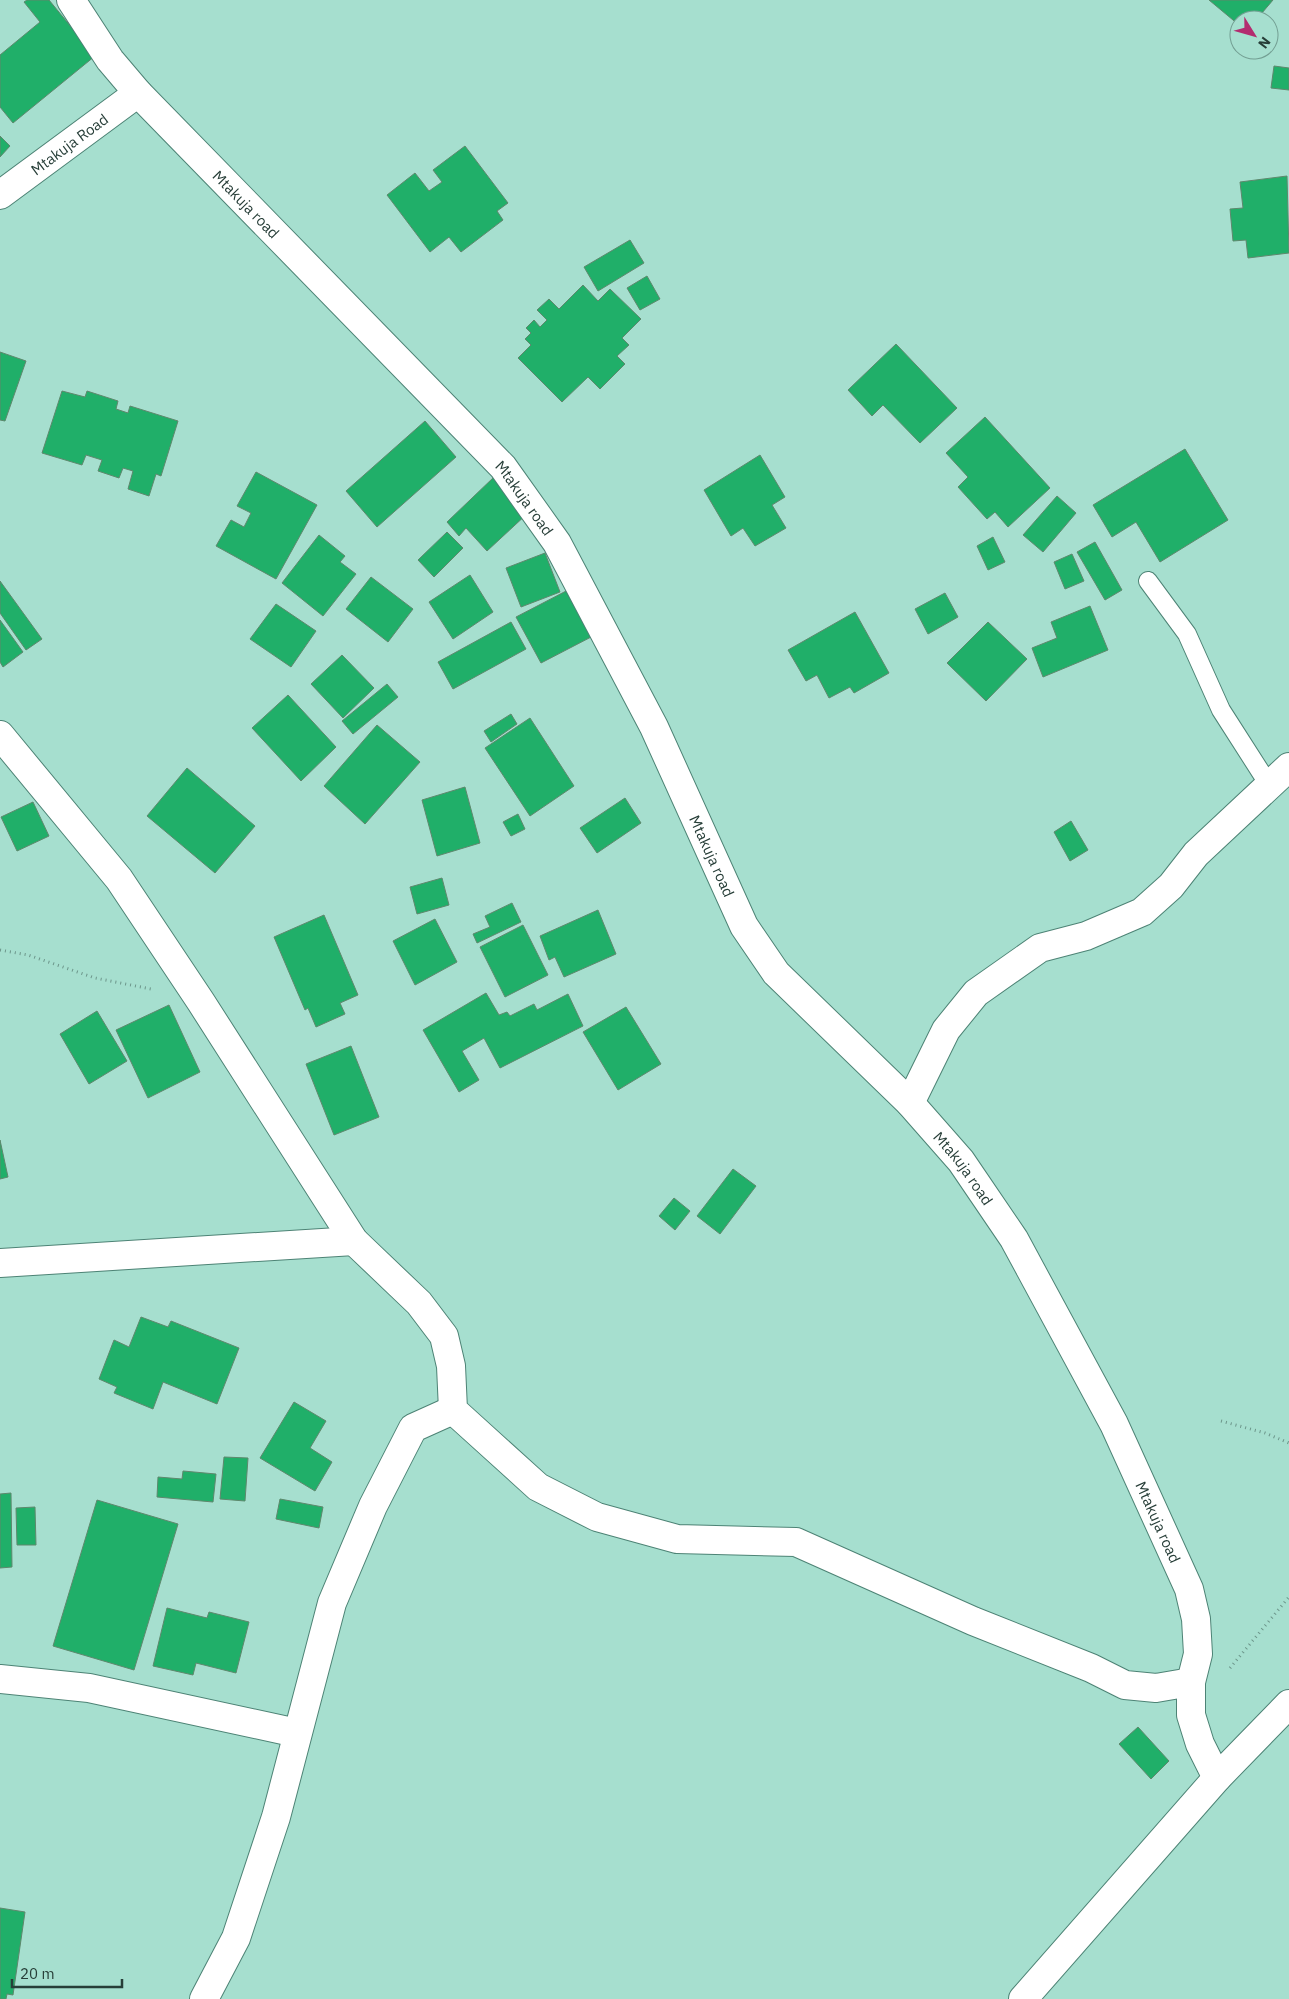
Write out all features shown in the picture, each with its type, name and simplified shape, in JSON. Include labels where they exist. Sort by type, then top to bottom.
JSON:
[{"type":"street","name":"Mtakuja road","points":[[71,0],[110,60],[138,93],[504,467],[557,543],[654,727],[744,926],[776,973],[910,1103],[961,1161],[1014,1239],[1114,1424],[1189,1589],[1196,1619],[1198,1654],[1191,1682],[1191,1715],[1200,1744],[1217,1778]]},
{"type":"street","name":"Mtakuja Road","points":[[0,195],[138,93]]},
{"type":"street","points":[[0,735],[119,879],[201,1002],[354,1241],[419,1303],[444,1336],[451,1366],[453,1410],[538,1487],[597,1517],[677,1539],[796,1542],[973,1621],[1091,1668],[1125,1685],[1156,1688],[1191,1682]]},
{"type":"street","points":[[910,1103],[946,1030],[976,993],[1040,948],[1086,936],[1142,912],[1171,886],[1196,854],[1289,767]]},
{"type":"street","points":[[0,1263],[354,1241]]},
{"type":"street","points":[[204,1999],[236,1938],[276,1817],[332,1603],[373,1506],[413,1428],[453,1410]]},
{"type":"street","points":[[0,1680],[89,1688],[297,1733]]},
{"type":"street","points":[[1023,1999],[1217,1778],[1289,1704]]},
{"type":"lane","points":[[1148,582],[1187,634],[1221,710],[1269,785]]},
{"type":"path","points":[[0,950],[28,955],[95,978],[154,990]]},
{"type":"path","points":[[1221,1421],[1265,1433],[1289,1443]]},
{"type":"path","points":[[1228,1671],[1289,1597]]},
{"type":"building","points":[[27,0],[49,0],[95,56],[13,123],[0,107],[0,55],[40,22],[24,2]]},
{"type":"building","points":[[1209,0],[1273,0],[1264,10],[1229,10],[1229,17]]},
{"type":"building","points":[[1274,66],[1289,68],[1289,90],[1271,88]]},
{"type":"building","points":[[0,136],[10,146],[0,157]]},
{"type":"building","points":[[465,146],[508,203],[497,211],[503,220],[461,252],[449,237],[430,252],[387,195],[415,173],[429,191],[442,182],[433,170]]},
{"type":"building","points":[[1287,176],[1289,253],[1248,258],[1246,240],[1233,241],[1230,209],[1243,208],[1240,182]]},
{"type":"building","points":[[630,240],[644,263],[598,291],[584,267]]},
{"type":"building","points":[[647,276],[660,299],[640,310],[627,288]]},
{"type":"building","points":[[583,285],[598,301],[610,289],[641,319],[622,338],[629,345],[617,356],[625,364],[600,389],[588,377],[562,402],[518,358],[531,345],[525,339],[531,333],[526,328],[534,320],[540,327],[547,320],[537,310],[549,299],[559,309]]},
{"type":"building","points":[[896,344],[957,408],[920,443],[883,405],[872,416],[848,390]]},
{"type":"building","points":[[0,352],[26,361],[5,421],[0,420]]},
{"type":"building","points":[[62,391],[85,397],[87,391],[118,401],[116,409],[128,413],[130,406],[178,421],[161,476],[156,474],[149,496],[128,489],[133,471],[123,468],[119,478],[98,471],[102,460],[86,455],[82,465],[42,453]]},
{"type":"building","points":[[985,417],[1050,488],[1008,527],[995,512],[987,519],[958,487],[968,477],[946,453]]},
{"type":"building","points":[[425,421],[456,457],[377,527],[346,491]]},
{"type":"building","points":[[1185,449],[1228,520],[1160,562],[1136,522],[1112,537],[1093,505]]},
{"type":"building","points":[[760,455],[785,497],[772,505],[786,528],[755,546],[743,528],[731,536],[704,490]]},
{"type":"building","points":[[256,472],[317,505],[276,579],[216,546],[231,520],[244,527],[251,513],[237,506]]},
{"type":"building","points":[[494,477],[528,513],[487,551],[466,528],[459,536],[447,522]]},
{"type":"building","points":[[1057,496],[1076,513],[1043,552],[1023,535]]},
{"type":"building","points":[[447,532],[463,548],[434,577],[418,560]]},
{"type":"building","points":[[319,535],[345,556],[340,562],[356,574],[323,616],[282,583]]},
{"type":"building","points":[[993,537],[1005,562],[988,570],[977,546]]},
{"type":"building","points":[[1095,542],[1122,590],[1105,600],[1077,552]]},
{"type":"building","points":[[545,553],[560,592],[521,607],[506,568]]},
{"type":"building","points":[[1072,554],[1084,581],[1065,589],[1054,562]]},
{"type":"building","points":[[470,575],[493,612],[453,639],[429,602]]},
{"type":"building","points":[[371,577],[413,609],[388,642],[346,609]]},
{"type":"building","points":[[0,581],[42,639],[26,650],[0,613]]},
{"type":"building","points":[[570,589],[593,636],[541,663],[516,617]]},
{"type":"building","points":[[945,593],[958,617],[928,634],[915,609]]},
{"type":"building","points":[[276,604],[316,631],[291,667],[250,639]]},
{"type":"building","points":[[1090,606],[1108,650],[1043,677],[1032,648],[1057,638],[1051,622]]},
{"type":"building","points":[[855,612],[889,673],[854,693],[850,687],[829,698],[817,675],[806,681],[788,650]]},
{"type":"building","points":[[0,620],[23,652],[3,667],[0,662]]},
{"type":"building","points":[[511,622],[526,649],[453,689],[438,662]]},
{"type":"building","points":[[988,622],[1027,659],[986,701],[947,663]]},
{"type":"building","points":[[342,655],[374,688],[343,718],[311,684]]},
{"type":"building","points":[[387,684],[398,697],[353,734],[342,721]]},
{"type":"building","points":[[288,695],[336,747],[301,781],[252,728]]},
{"type":"building","points":[[511,714],[517,724],[491,742],[484,731]]},
{"type":"building","points":[[530,718],[574,786],[530,816],[485,748]]},
{"type":"building","points":[[377,725],[420,762],[365,824],[324,786]]},
{"type":"building","points":[[187,768],[255,826],[215,873],[147,816]]},
{"type":"building","points":[[465,787],[480,843],[437,856],[422,800]]},
{"type":"building","points":[[625,798],[641,823],[597,853],[580,828]]},
{"type":"building","points":[[33,802],[49,836],[17,851],[1,817]]},
{"type":"building","points":[[518,814],[525,829],[511,836],[503,822]]},
{"type":"building","points":[[1071,821],[1088,850],[1070,861],[1054,832]]},
{"type":"building","points":[[442,878],[449,905],[417,914],[410,887]]},
{"type":"building","points":[[512,903],[521,922],[477,943],[473,934],[490,927],[485,916]]},
{"type":"building","points":[[598,910],[616,954],[564,977],[555,957],[549,960],[540,936]]},
{"type":"building","points":[[324,915],[358,995],[340,1003],[345,1014],[316,1027],[308,1008],[305,1010],[274,937]]},
{"type":"building","points":[[435,919],[457,962],[415,985],[393,941]]},
{"type":"building","points":[[523,925],[548,975],[505,997],[480,947]]},
{"type":"building","points":[[486,993],[499,1015],[507,1012],[510,1016],[534,1004],[537,1010],[568,994],[583,1026],[500,1068],[484,1038],[462,1051],[479,1080],[459,1092],[423,1030]]},
{"type":"building","points":[[169,1005],[200,1072],[148,1098],[116,1030]]},
{"type":"building","points":[[626,1007],[661,1064],[618,1090],[583,1032]]},
{"type":"building","points":[[97,1011],[127,1061],[89,1084],[60,1034]]},
{"type":"building","points":[[351,1046],[379,1117],[334,1135],[306,1064]]},
{"type":"building","points":[[0,1140],[8,1177],[0,1179]]},
{"type":"building","points":[[733,1169],[756,1186],[720,1234],[697,1216]]},
{"type":"building","points":[[674,1198],[690,1211],[675,1230],[659,1216]]},
{"type":"building","points":[[141,1317],[168,1327],[171,1321],[239,1348],[217,1404],[163,1382],[153,1409],[114,1393],[117,1387],[99,1379],[114,1340],[129,1347]]},
{"type":"building","points":[[294,1402],[326,1421],[310,1448],[332,1462],[315,1491],[260,1458]]},
{"type":"building","points":[[224,1457],[248,1458],[245,1501],[220,1499]]},
{"type":"building","points":[[183,1471],[216,1474],[213,1502],[157,1497],[158,1477],[182,1479]]},
{"type":"building","points":[[11,1493],[12,1567],[0,1568],[0,1494]]},
{"type":"building","points":[[280,1499],[323,1507],[319,1528],[276,1519]]},
{"type":"building","points":[[97,1500],[178,1524],[134,1670],[53,1646]]},
{"type":"building","points":[[35,1507],[36,1545],[17,1545],[16,1508]]},
{"type":"building","points":[[167,1608],[207,1618],[209,1612],[249,1622],[236,1673],[196,1663],[193,1675],[153,1666]]},
{"type":"building","points":[[1138,1727],[1169,1761],[1151,1779],[1119,1744]]},
{"type":"building","points":[[0,1908],[25,1912],[13,1995],[7,1994],[6,1999],[0,1999]]}]
